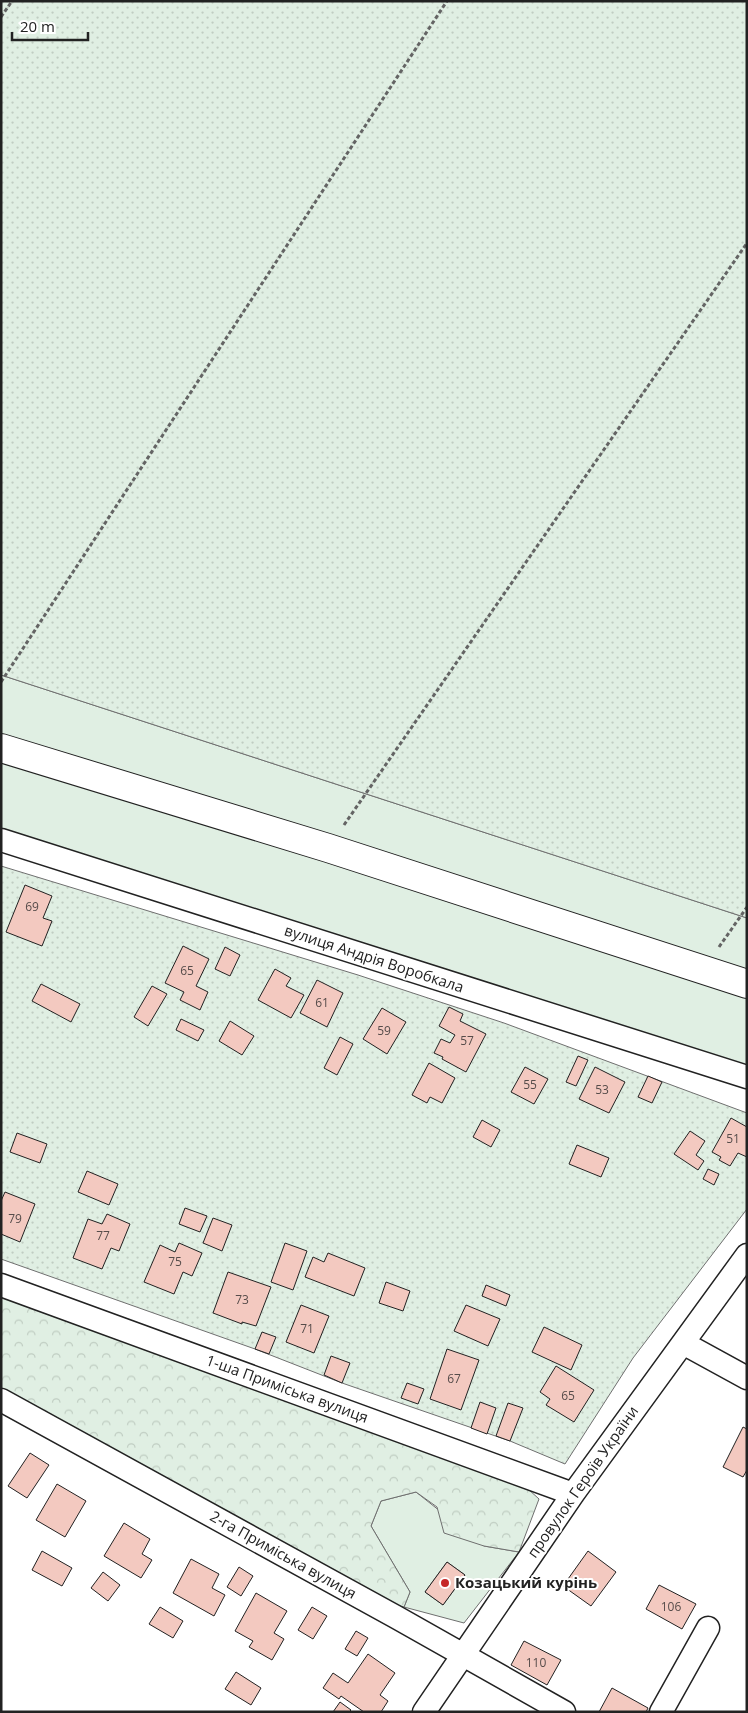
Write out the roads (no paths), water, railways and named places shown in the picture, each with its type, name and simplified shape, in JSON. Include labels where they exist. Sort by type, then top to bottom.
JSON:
[{"type":"main road","points":[[1,748],[328,848],[747,984]]},
{"type":"street","name":"вулиця Андрія Воробкала","points":[[1,840],[747,1077]]},
{"type":"street","name":"провулок Героїв України","points":[[424,1712],[573,1494],[747,1255]]},
{"type":"street","name":"1-ша Приміська вулиця","points":[[1,1285],[573,1494]]},
{"type":"street","points":[[683,1343],[747,1378]]},
{"type":"street","name":"2-га Приміська вулиця","points":[[1,1400],[463,1654],[564,1712]]},
{"type":"street","points":[[661,1712],[708,1628]]},
{"type":"place","name":"Козацький курінь","points":[[445,1583]]}]
